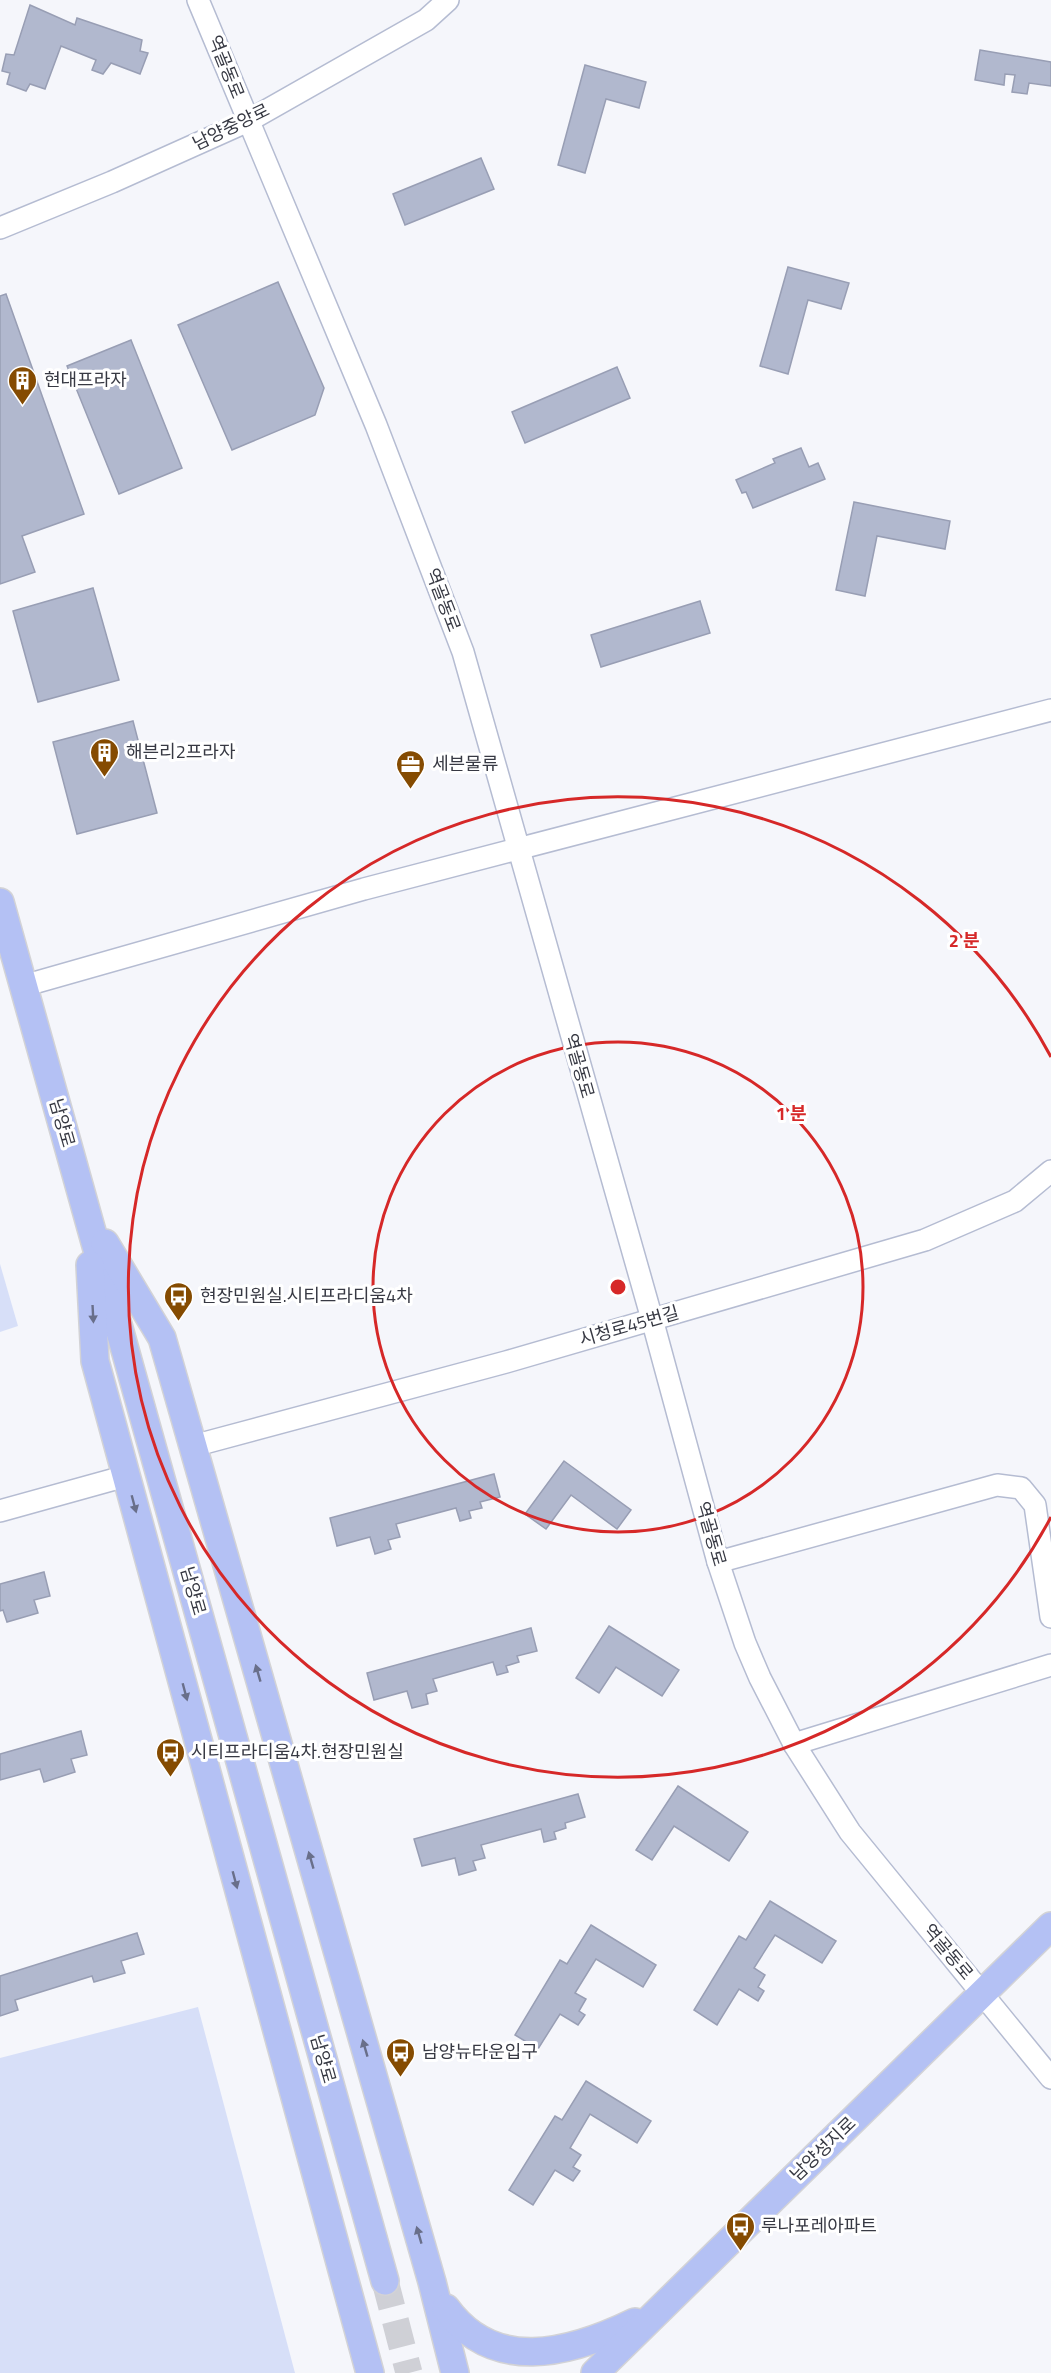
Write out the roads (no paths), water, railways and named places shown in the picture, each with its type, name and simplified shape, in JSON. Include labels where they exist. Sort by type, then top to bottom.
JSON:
[{"type":"main road","name":"남양로","points":[[0,902],[385,2281]]},
{"type":"main road","points":[[87,1213],[162,1338],[432,2282],[453,2371]]},
{"type":"main road","points":[[87,1213],[95,1361],[370,2373]]},
{"type":"main road","name":"남양성지로","points":[[595,2373],[1051,1926]]},
{"type":"main road","points":[[432,2282],[453,2321],[467,2339],[502,2359],[521,2362],[547,2360],[572,2352],[655,2312]]},
{"type":"main road","points":[[358,2333],[376,2363],[388,2373]]},
{"type":"street","name":"역골동로","points":[[198,0],[376,425],[463,652],[652,1319],[718,1562],[760,1678],[794,1744],[850,1832],[1051,2078]]},
{"type":"street","name":"남양중앙로","points":[[0,228],[112,182],[248,121],[426,20],[448,0]]},
{"type":"street","points":[[22,986],[233,924],[1051,710]]},
{"type":"street","name":"시청로45번길","points":[[193,1446],[652,1319],[925,1240],[1015,1201],[1051,1171]]},
{"type":"street","points":[[0,1512],[126,1476]]},
{"type":"street","points":[[718,1562],[997,1485],[1021,1488],[1035,1505],[1051,1617]]},
{"type":"street","points":[[794,1744],[1051,1665]]},
{"type":"tunnel","points":[[385,2281],[409,2373]]},
{"type":"place","name":"현대프라자","points":[[23,406]]},
{"type":"place","name":"해븐리2프라자","points":[[105,778]]},
{"type":"place","name":"세븐물류","points":[[411,790]]},
{"type":"place","name":"현장민원실.시티프라디움4차","points":[[179,1322]]},
{"type":"place","name":"시티프라디움4차.현장민원실","points":[[170,1778]]},
{"type":"place","name":"남양뉴타운입구","points":[[401,2078]]},
{"type":"place","name":"루나포레아파트","points":[[740,2252]]}]
